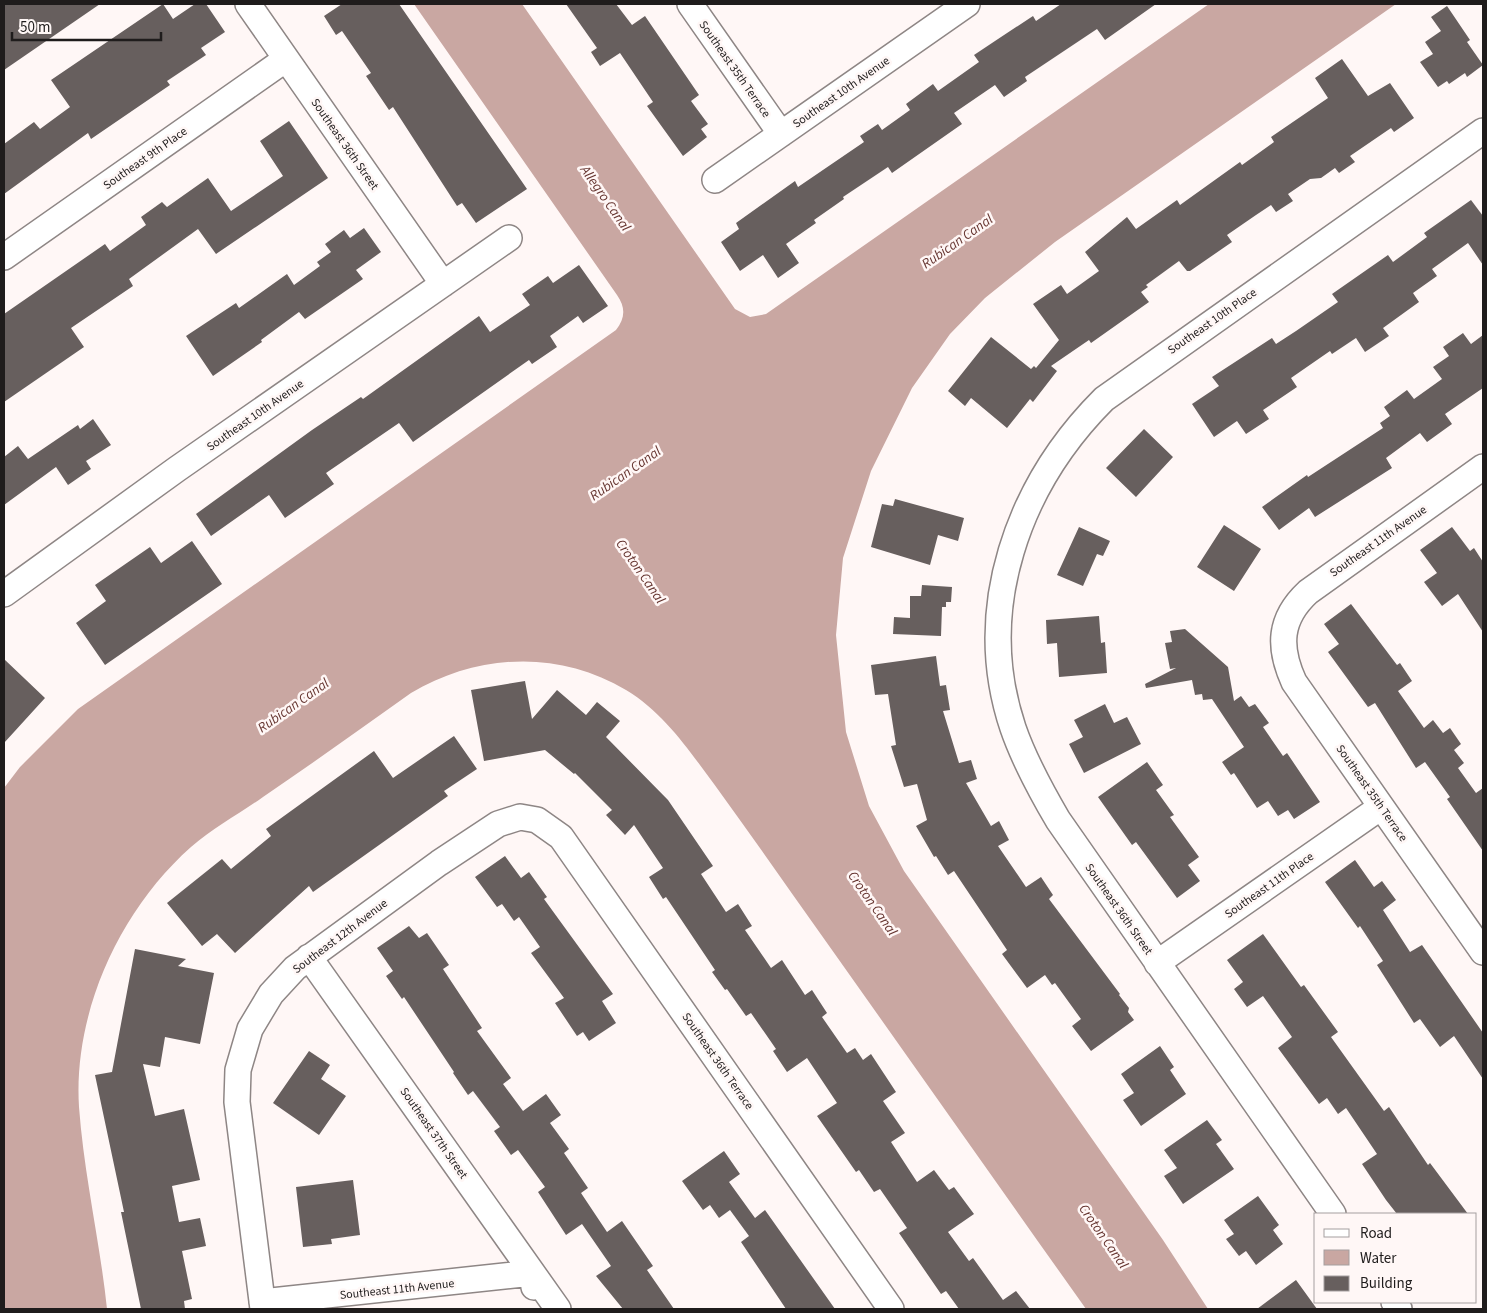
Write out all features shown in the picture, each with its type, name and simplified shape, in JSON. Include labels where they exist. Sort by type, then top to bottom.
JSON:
[{"type":"street","name":"Southeast 36th Street","points":[[248,4],[443,284]]},
{"type":"street","name":"Southeast 35th Terrace","points":[[690,4],[780,134]]},
{"type":"street","name":"Southeast 10th Avenue","points":[[715,180],[967,4]]},
{"type":"street","name":"Southeast 9th Place","points":[[4,257],[286,59]]},
{"type":"street","name":"Southeast 10th Place","points":[[1006,568],[1013,542],[1036,488],[1067,440],[1104,399],[1483,131]]},
{"type":"street","name":"Southeast 10th Avenue","points":[[4,594],[177,469],[509,238]]},
{"type":"street","name":"Southeast 11th Avenue","points":[[1285,626],[1291,612],[1308,592],[1481,473]]},
{"type":"street","name":"Southeast 36th Street","points":[[1006,568],[1000,622],[1001,667],[1006,704],[1020,747],[1058,820],[1332,1213]]},
{"type":"street","name":"Southeast 35th Terrace","points":[[1285,626],[1283,652],[1294,682],[1483,952]]},
{"type":"street","name":"Southeast 11th Place","points":[[1157,963],[1381,807]]},
{"type":"street","name":"Southeast 12th Avenue","points":[[263,1306],[237,1102],[238,1070],[246,1040],[260,1011],[282,982],[309,957],[498,824],[520,817],[537,820]]},
{"type":"street","name":"Southeast 36th Terrace","points":[[537,820],[552,830],[568,848],[891,1309]]},
{"type":"street","name":"Southeast 37th Street","points":[[309,957],[558,1309]]},
{"type":"street","name":"Southeast 11th Avenue","points":[[263,1306],[532,1273]]},
{"type":"street","points":[[532,1273],[537,1309]]},
{"type":"water","points":[[414,4],[522,4],[735,309],[750,317],[766,314],[1209,4],[1396,4],[1055,242],[985,298],[950,334],[912,388],[871,471],[843,558],[836,635],[846,732],[869,806],[904,871],[1163,1240],[1208,1309],[1086,1309],[744,826],[674,732],[640,699],[600,677],[573,668],[545,663],[518,662],[490,664],[463,670],[436,680],[411,693],[199,840],[166,872],[143,901],[123,932],[106,965],[93,1000],[84,1035],[79,1071],[81,1132],[107,1309],[4,1309],[4,788],[20,767],[78,709],[616,330],[623,317],[622,304],[617,295]]},
{"type":"building","points":[[4,4],[100,4],[4,70]]},
{"type":"building","points":[[163,4],[173,19],[195,4],[206,4],[225,32],[201,48],[206,55],[167,81],[170,85],[91,139],[88,133],[4,194],[4,144],[34,122],[40,129],[70,107],[51,80]]},
{"type":"building","points":[[342,4],[399,4],[527,189],[476,223],[462,203],[457,206],[393,107],[389,110],[366,76],[371,73],[342,31],[336,35],[324,16]]},
{"type":"building","points":[[566,4],[616,4],[632,25],[645,16],[699,95],[691,101],[708,124],[701,129],[707,137],[683,156],[647,106],[653,102],[620,53],[600,66],[591,52],[597,48]]},
{"type":"building","points":[[1061,4],[1156,4],[1105,40],[1097,29],[1025,77],[1027,81],[1004,97],[995,85],[954,113],[962,124],[892,173],[888,167],[843,197],[844,199],[814,220],[816,223],[786,244],[799,263],[778,278],[763,255],[740,271],[721,242],[739,229],[736,223],[795,181],[798,187],[864,142],[860,136],[878,124],[882,130],[910,110],[906,104],[933,84],[938,91],[979,62],[974,55],[1033,16],[1036,21]]},
{"type":"building","points":[[1447,6],[1470,40],[1467,42],[1483,65],[1467,77],[1465,73],[1449,84],[1447,81],[1438,87],[1420,62],[1433,54],[1425,42],[1441,31],[1431,17]]},
{"type":"building","points":[[1342,59],[1368,96],[1390,83],[1414,118],[1394,132],[1391,128],[1350,156],[1355,162],[1339,173],[1335,168],[1321,178],[1310,179],[1288,194],[1293,201],[1276,212],[1271,205],[1256,215],[1227,235],[1232,242],[1190,271],[1187,271],[1179,261],[1146,285],[1148,287],[1141,292],[1149,302],[1091,343],[1089,340],[1051,366],[1057,371],[1033,402],[1030,399],[1007,428],[971,398],[965,406],[948,391],[991,337],[1031,369],[1034,366],[1036,368],[1059,340],[1033,304],[1061,285],[1067,294],[1099,271],[1085,252],[1127,217],[1136,229],[1177,200],[1180,205],[1240,162],[1242,165],[1274,142],[1271,137],[1328,98],[1315,78]]},
{"type":"building","points":[[289,121],[328,178],[216,254],[198,229],[129,279],[133,286],[71,328],[84,347],[4,402],[4,314],[105,244],[110,251],[146,225],[141,217],[162,202],[167,207],[208,178],[231,211],[283,176],[260,141]]},
{"type":"building","points":[[1471,200],[1483,216],[1483,265],[1468,243],[1432,269],[1437,276],[1413,293],[1419,302],[1383,328],[1389,336],[1365,352],[1356,338],[1332,354],[1330,351],[1291,378],[1297,387],[1263,410],[1269,419],[1246,434],[1237,421],[1214,437],[1192,404],[1219,386],[1212,377],[1272,338],[1276,344],[1296,331],[1338,302],[1332,294],[1388,255],[1393,262],[1427,237],[1424,233]]},
{"type":"building","points":[[364,228],[381,252],[356,270],[363,279],[305,319],[299,312],[261,340],[262,342],[213,376],[186,336],[236,303],[239,308],[287,274],[294,285],[320,266],[317,262],[331,252],[325,244],[344,230],[350,238]]},
{"type":"building","points":[[579,265],[608,306],[583,323],[578,316],[550,336],[557,347],[532,364],[529,360],[413,442],[399,423],[326,473],[334,484],[285,518],[269,495],[211,536],[196,514],[312,430],[361,397],[363,399],[479,316],[490,332],[530,305],[522,294],[548,276],[553,283]]},
{"type":"building","points":[[1463,333],[1471,344],[1483,335],[1483,388],[1445,414],[1452,424],[1427,442],[1420,433],[1386,458],[1392,468],[1315,517],[1309,508],[1279,530],[1262,507],[1307,475],[1308,477],[1383,428],[1380,423],[1390,416],[1384,407],[1407,390],[1414,399],[1442,379],[1433,367],[1449,356],[1443,347]]},
{"type":"building","points":[[93,419],[111,445],[86,461],[91,469],[68,485],[56,467],[4,505],[4,457],[18,446],[28,459],[78,425],[80,429]]},
{"type":"building","points":[[1144,429],[1173,457],[1136,497],[1106,468]]},
{"type":"building","points":[[895,499],[964,518],[958,541],[938,535],[930,565],[871,547],[882,504],[893,506]]},
{"type":"building","points":[[1224,525],[1261,549],[1234,591],[1197,567]]},
{"type":"building","points":[[1079,527],[1110,541],[1103,556],[1097,554],[1083,586],[1057,575]]},
{"type":"building","points":[[1452,527],[1470,551],[1474,548],[1483,562],[1483,632],[1458,594],[1442,606],[1424,582],[1437,573],[1420,550]]},
{"type":"building","points":[[192,541],[222,584],[105,665],[76,623],[106,601],[95,585],[150,547],[161,563]]},
{"type":"building","points":[[922,585],[952,587],[951,602],[946,602],[946,607],[942,607],[941,636],[893,634],[894,617],[910,618],[910,596],[921,596]]},
{"type":"building","points":[[1351,604],[1397,665],[1400,663],[1412,681],[1398,691],[1424,728],[1433,720],[1443,733],[1450,728],[1461,744],[1454,750],[1464,763],[1458,768],[1476,793],[1483,788],[1483,851],[1447,799],[1450,797],[1425,762],[1416,768],[1375,703],[1368,707],[1328,652],[1339,644],[1324,624]]},
{"type":"building","points":[[1099,616],[1101,643],[1105,642],[1107,673],[1059,677],[1057,643],[1047,644],[1046,620]]},
{"type":"building","points":[[1185,629],[1228,667],[1234,701],[1241,696],[1249,707],[1255,704],[1269,723],[1263,727],[1283,756],[1287,753],[1320,802],[1294,819],[1288,810],[1278,816],[1268,801],[1257,808],[1234,773],[1231,775],[1222,762],[1244,747],[1212,699],[1203,700],[1202,694],[1195,695],[1192,680],[1146,688],[1145,684],[1176,668],[1170,669],[1165,643],[1172,642],[1170,631]]},
{"type":"building","points":[[936,656],[940,686],[946,685],[950,710],[943,711],[959,763],[971,760],[977,779],[966,783],[991,826],[999,821],[1009,840],[998,846],[1026,887],[1041,877],[1053,895],[1049,899],[1120,994],[1134,1020],[1091,1051],[1072,1026],[1081,1019],[1055,983],[1052,985],[1045,975],[1027,988],[1002,954],[1007,950],[954,871],[948,875],[936,856],[934,857],[916,826],[927,820],[917,784],[904,787],[891,746],[896,745],[888,694],[875,695],[871,665]]},
{"type":"building","points":[[4,659],[45,698],[4,743]]},
{"type":"building","points":[[525,681],[532,719],[557,690],[586,715],[597,702],[620,721],[606,737],[668,800],[713,866],[701,874],[726,912],[738,904],[752,926],[745,930],[771,968],[782,960],[805,995],[812,990],[827,1013],[822,1017],[847,1053],[855,1048],[863,1060],[871,1054],[896,1092],[883,1101],[905,1133],[891,1142],[917,1182],[934,1170],[949,1190],[954,1187],[974,1214],[948,1232],[969,1261],[973,1258],[1003,1300],[1016,1291],[1030,1309],[959,1309],[946,1291],[941,1294],[899,1233],[907,1228],[880,1189],[874,1192],[859,1170],[856,1172],[817,1116],[837,1103],[807,1058],[787,1072],[773,1051],[776,1049],[751,1013],[746,1016],[727,989],[725,990],[712,972],[715,970],[666,897],[663,899],[649,877],[663,868],[634,825],[625,835],[606,815],[612,810],[575,773],[545,750],[484,761],[471,690]]},
{"type":"building","points":[[1105,704],[1114,723],[1127,717],[1141,744],[1084,773],[1069,744],[1083,737],[1074,720]]},
{"type":"building","points":[[454,736],[477,769],[444,791],[448,796],[313,892],[309,886],[235,953],[217,934],[202,946],[167,903],[222,859],[231,869],[271,836],[266,829],[374,751],[393,778]]},
{"type":"building","points":[[1147,762],[1163,785],[1156,790],[1174,815],[1170,817],[1199,857],[1188,865],[1200,881],[1177,898],[1136,842],[1132,845],[1098,797]]},
{"type":"building","points":[[505,856],[521,878],[529,872],[547,897],[544,899],[613,994],[602,1001],[616,1023],[589,1041],[583,1032],[577,1036],[555,1003],[564,998],[531,953],[540,947],[519,917],[514,921],[502,904],[497,907],[475,877]]},
{"type":"building","points":[[1355,860],[1374,887],[1382,881],[1396,900],[1383,910],[1410,952],[1422,945],[1483,1033],[1483,1079],[1454,1036],[1440,1047],[1420,1019],[1414,1023],[1377,965],[1383,961],[1360,926],[1358,928],[1325,882]]},
{"type":"building","points":[[409,926],[419,938],[427,933],[449,965],[443,969],[482,1028],[477,1031],[511,1078],[503,1084],[523,1111],[546,1094],[561,1115],[550,1123],[569,1149],[564,1153],[588,1188],[581,1193],[607,1232],[622,1221],[653,1266],[647,1270],[674,1309],[623,1309],[596,1276],[611,1266],[582,1224],[566,1235],[538,1192],[545,1187],[518,1150],[511,1155],[494,1131],[500,1127],[473,1091],[468,1095],[404,997],[402,999],[386,976],[393,971],[377,948]]},
{"type":"building","points":[[1263,934],[1301,987],[1304,985],[1338,1032],[1331,1037],[1384,1111],[1389,1107],[1428,1165],[1430,1163],[1467,1213],[1396,1213],[1362,1164],[1377,1154],[1346,1108],[1338,1114],[1327,1098],[1319,1104],[1278,1048],[1292,1037],[1263,996],[1247,1007],[1234,989],[1243,982],[1227,960]]},
{"type":"building","points":[[135,949],[186,959],[178,966],[214,973],[200,1044],[165,1037],[160,1067],[143,1064],[155,1116],[184,1109],[200,1180],[172,1186],[179,1222],[200,1218],[206,1246],[182,1251],[192,1299],[184,1301],[185,1309],[141,1309],[121,1212],[124,1212],[95,1075],[112,1072]]},
{"type":"building","points":[[1160,1046],[1174,1067],[1170,1070],[1186,1094],[1141,1126],[1123,1100],[1134,1093],[1121,1074]]},
{"type":"building","points":[[309,1051],[330,1065],[321,1079],[346,1096],[319,1135],[273,1103]]},
{"type":"building","points":[[1207,1120],[1222,1140],[1216,1144],[1234,1169],[1183,1204],[1164,1176],[1177,1168],[1164,1150]]},
{"type":"building","points":[[724,1151],[740,1174],[729,1182],[755,1218],[765,1210],[835,1309],[786,1309],[741,1242],[749,1236],[730,1210],[719,1218],[710,1205],[703,1210],[682,1181]]},
{"type":"building","points":[[353,1180],[360,1235],[331,1239],[332,1244],[303,1247],[296,1187]]},
{"type":"building","points":[[1258,1196],[1279,1225],[1273,1230],[1283,1244],[1256,1265],[1246,1251],[1239,1256],[1226,1239],[1234,1234],[1224,1220]]},
{"type":"building","points":[[1296,1280],[1317,1309],[1257,1309]]},
{"type":"water label","name":"Allegro Canal","points":[[606,198]]},
{"type":"water label","name":"Rubican Canal","points":[[957,241]]},
{"type":"water label","name":"Rubican Canal","points":[[625,473]]},
{"type":"water label","name":"Croton Canal","points":[[641,571]]},
{"type":"water label","name":"Rubican Canal","points":[[293,705]]},
{"type":"water label","name":"Croton Canal","points":[[873,903]]},
{"type":"water label","name":"Croton Canal","points":[[1104,1236]]}]
